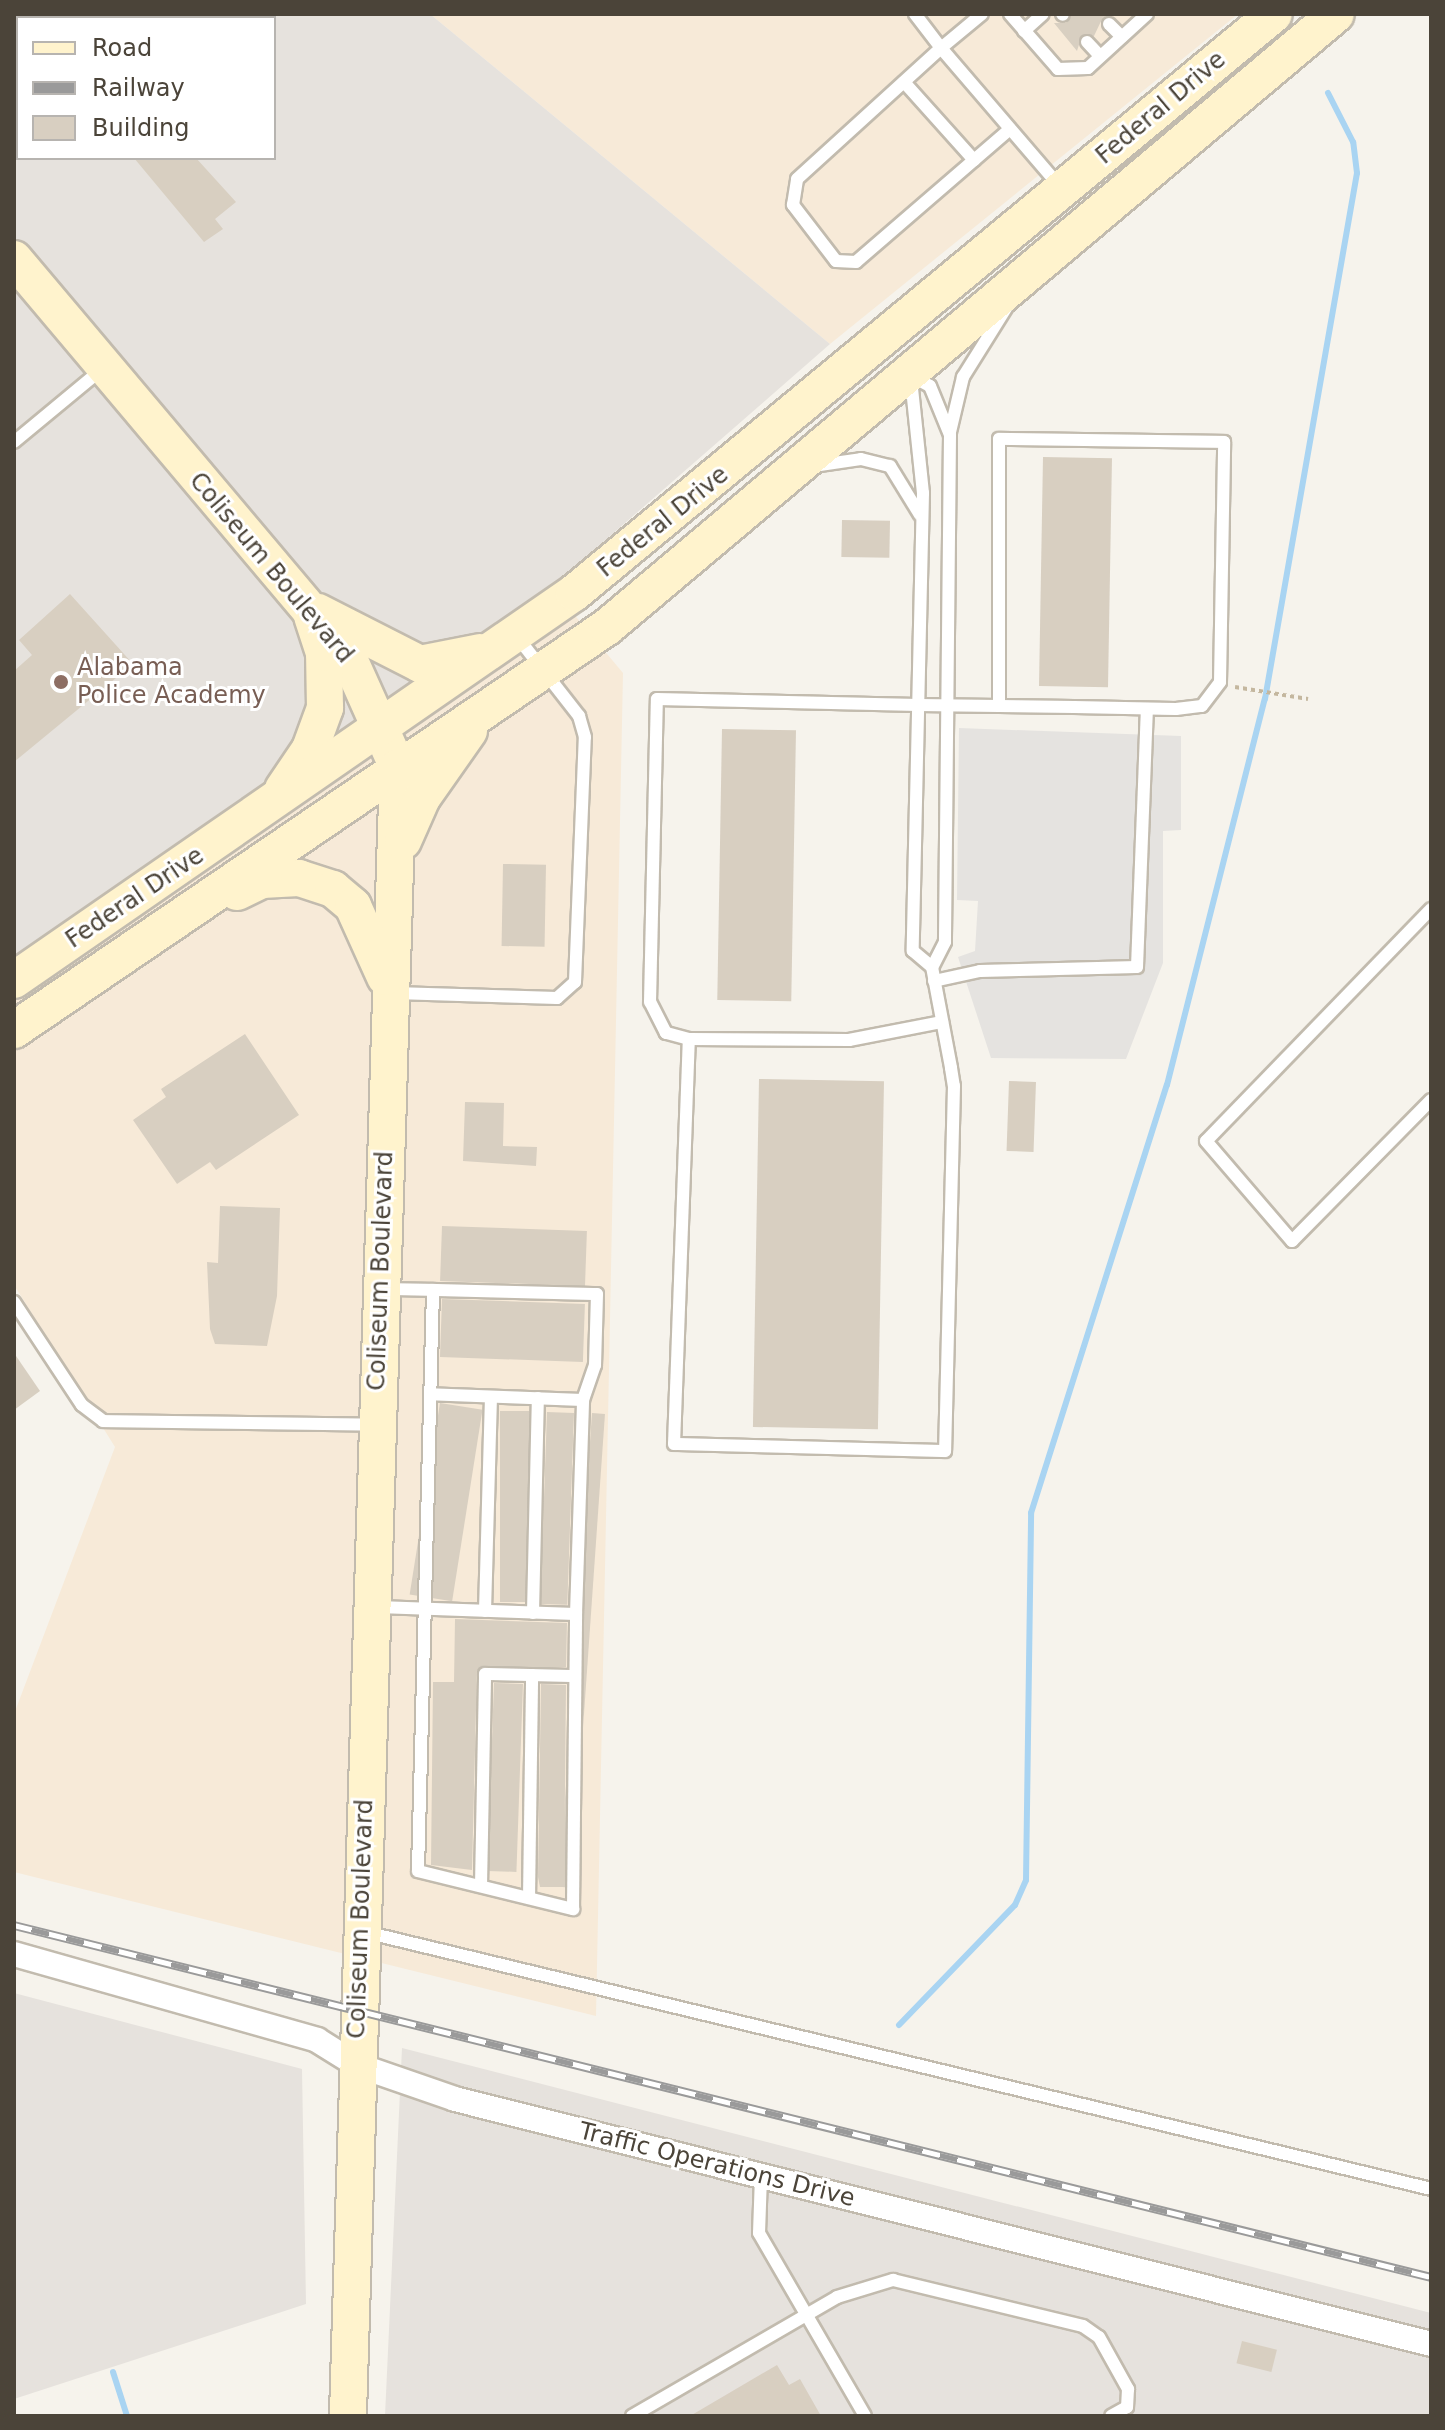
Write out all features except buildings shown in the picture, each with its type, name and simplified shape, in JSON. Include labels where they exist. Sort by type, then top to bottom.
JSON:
[{"type":"main road","name":"Federal Drive","points":[[14,980],[386,727],[641,542],[1274,14]]},
{"type":"main road","name":"Federal Drive","points":[[174,921],[547,670],[670,577],[1336,14]]},
{"type":"main road","name":"Coliseum Boulevard","points":[[14,259],[103,369],[347,654],[386,727],[398,768],[374,1425],[348,2416]]},
{"type":"main road","points":[[884,341],[910,376]]},
{"type":"main road","points":[[309,608],[420,664],[510,640]]},
{"type":"main road","points":[[269,808],[310,749],[325,708],[324,653],[309,608]]},
{"type":"main road","points":[[395,859],[422,798],[482,714]]},
{"type":"main road","points":[[14,1030],[174,921],[262,880],[299,878],[333,889],[353,906],[391,993]]},
{"type":"street","points":[[641,542],[670,577]]},
{"type":"street","name":"Traffic Operations Drive","points":[[14,1954],[250,2018],[317,2040],[357,2065],[455,2099],[1431,2344]]},
{"type":"lane","points":[[915,14],[1063,191]]},
{"type":"lane","points":[[981,14],[797,179],[793,205],[836,261],[856,262],[1010,129]]},
{"type":"lane","points":[[1010,14],[1058,69],[1088,68],[1139,17]]},
{"type":"lane","points":[[1024,31],[1043,14]]},
{"type":"lane","points":[[1109,24],[1122,37]]},
{"type":"lane","points":[[1087,42],[1100,56]]},
{"type":"lane","points":[[904,82],[974,160]]},
{"type":"lane","points":[[689,1039],[674,1444],[945,1451],[954,1086],[932,967],[945,942],[950,435],[963,377],[1018,284]]},
{"type":"lane","points":[[14,442],[103,369]]},
{"type":"lane","points":[[910,376],[930,386],[950,435]]},
{"type":"lane","points":[[910,376],[921,431],[922,520],[913,951],[932,967]]},
{"type":"lane","points":[[942,1022],[849,1040],[689,1039],[666,1033],[650,1002],[657,699],[918,705],[1147,709],[1202,706],[1218,692],[1224,442],[999,439],[999,706]]},
{"type":"lane","points":[[791,477],[830,460],[890,466],[922,520]]},
{"type":"lane","points":[[391,993],[557,998],[575,982],[585,737],[547,670],[510,640]]},
{"type":"lane","points":[[934,981],[980,971],[1137,967],[1147,709]]},
{"type":"lane","points":[[1431,909],[1206,1141],[1292,1241],[1431,1100]]},
{"type":"lane","points":[[381,1288],[597,1294],[595,1365],[583,1400],[576,1614],[573,1909],[418,1871],[433,1290]]},
{"type":"lane","points":[[14,1302],[82,1405],[103,1421],[374,1425]]},
{"type":"lane","points":[[430,1394],[583,1400]]},
{"type":"lane","points":[[485,1611],[491,1397]]},
{"type":"lane","points":[[533,1613],[538,1398]]},
{"type":"lane","points":[[369,1607],[576,1614]]},
{"type":"lane","points":[[481,1886],[485,1674],[575,1676]]},
{"type":"lane","points":[[529,1898],[532,1675]]},
{"type":"lane","points":[[360,1931],[1431,2189]]},
{"type":"lane","points":[[761,2176],[759,2233],[865,2416]]},
{"type":"lane","points":[[632,2416],[806,2314],[854,2289],[893,2280],[1083,2326],[1099,2337],[1128,2389],[1127,2407],[1111,2416]]},
{"type":"path","points":[[1248,688],[1308,699]]},
{"type":"shaded area","points":[[14,14],[430,14],[830,344],[475,654],[14,958]]},
{"type":"shaded area","points":[[430,14],[1238,14],[830,344]]},
{"type":"shaded area","points":[[551,587],[623,673],[596,2016],[14,1872],[14,1714],[115,1447],[14,1285],[14,958],[475,654]]},
{"type":"shaded area","points":[[959,728],[1181,736],[1181,830],[1163,831],[1163,963],[1126,1059],[991,1058],[958,957],[975,951],[978,901],[957,900]]},
{"type":"shaded area","points":[[14,1993],[302,2069],[306,2304],[14,2399]]},
{"type":"shaded area","points":[[402,2048],[1431,2313],[1431,2416],[385,2416]]},
{"type":"waterway","points":[[899,2025],[1015,1905],[1026,1880],[1031,1513],[1167,1085],[1265,699],[1357,173],[1353,142],[1328,93]]},
{"type":"waterway","points":[[113,2372],[127,2416]]},
{"type":"railway","points":[[14,1925],[1431,2277]]},
{"type":"place","name":"Alabama Police Academy","points":[[61,682]]}]
